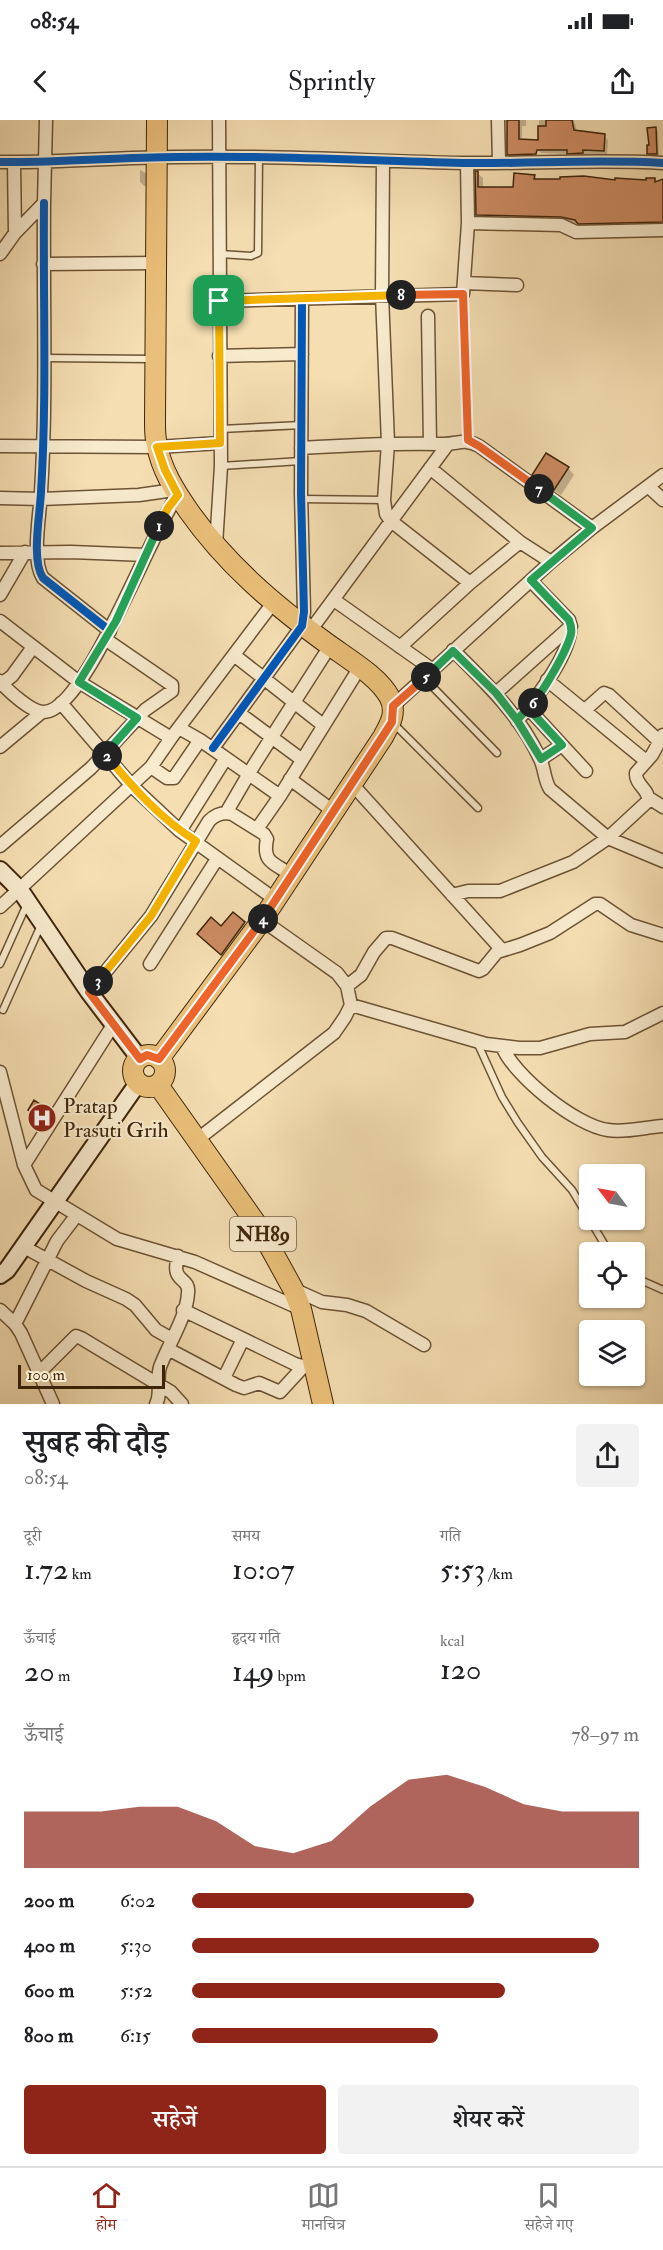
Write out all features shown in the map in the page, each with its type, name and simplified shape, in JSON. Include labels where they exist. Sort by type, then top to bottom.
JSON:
[{"type":"main road","points":[[157,120],[154,360],[157,447],[176,493],[216,546],[247,580],[273,603],[360,667],[385,691],[392,714],[352,784],[276,900],[159,1059]]},
{"type":"main road","points":[[147,1055],[163,1063],[165,1072],[158,1084],[150,1087],[138,1083],[133,1073],[140,1059],[147,1055]]},
{"type":"main road","name":"NH89","points":[[158,1084],[260,1229],[294,1289],[301,1309],[309,1368],[323,1404]]},
{"type":"street","points":[[0,595],[32,552],[41,499],[44,447],[43,264],[46,120]]},
{"type":"street","points":[[216,546],[221,466],[219,120]]},
{"type":"street","points":[[498,120],[499,163]]},
{"type":"street","points":[[0,162],[45,163],[219,156],[467,163],[606,160],[663,163]]},
{"type":"street","points":[[383,161],[382,295],[388,443],[384,500],[386,514],[391,521],[470,583]]},
{"type":"street","points":[[14,163],[15,233]]},
{"type":"street","points":[[464,288],[468,223],[467,163]]},
{"type":"street","points":[[0,254],[15,233],[44,203]]},
{"type":"street","points":[[468,223],[561,225],[576,232],[663,230]]},
{"type":"street","points":[[43,264],[157,263]]},
{"type":"street","points":[[219,301],[382,295],[517,285]]},
{"type":"street","points":[[302,299],[301,499],[306,628]]},
{"type":"street","points":[[428,316],[430,444]]},
{"type":"street","points":[[219,356],[302,354]]},
{"type":"street","points":[[301,448],[388,443],[448,444],[468,440],[592,528]]},
{"type":"street","points":[[0,446],[157,447],[220,443]]},
{"type":"street","points":[[213,748],[263,679],[306,628],[334,600],[448,444]]},
{"type":"street","points":[[430,468],[520,542],[551,562]]},
{"type":"street","points":[[392,714],[428,674],[551,562],[663,475]]},
{"type":"street","points":[[650,487],[663,500]]},
{"type":"street","points":[[0,498],[41,499],[176,493]]},
{"type":"street","points":[[33,646],[12,676],[1,683],[22,702],[42,712],[47,712],[61,703],[79,682],[107,635],[176,493]]},
{"type":"street","points":[[400,647],[470,583],[520,542]]},
{"type":"street","points":[[0,846],[105,754],[145,710],[170,693],[173,688],[107,635],[44,578],[39,572],[32,552]]},
{"type":"street","points":[[0,553],[146,555]]},
{"type":"street","points":[[517,720],[547,680],[567,644],[572,626],[531,580]]},
{"type":"street","points":[[334,600],[400,647],[428,674]]},
{"type":"street","points":[[0,907],[24,896],[151,766],[273,603]]},
{"type":"street","points":[[0,621],[79,682],[171,738]]},
{"type":"street","points":[[496,693],[572,626]]},
{"type":"street","points":[[226,813],[330,646]]},
{"type":"street","points":[[453,651],[496,693],[517,720],[541,759],[546,783],[550,789],[608,838],[663,861]]},
{"type":"street","points":[[234,655],[323,725]]},
{"type":"street","points":[[257,830],[360,667]]},
{"type":"street","points":[[547,680],[646,761]]},
{"type":"street","points":[[585,710],[599,696],[604,693],[609,695],[660,745],[638,769],[635,776],[649,798],[663,807]]},
{"type":"street","points":[[61,703],[132,786],[180,831],[276,900]]},
{"type":"street","points":[[528,708],[586,771]]},
{"type":"street","points":[[0,747],[42,712]]},
{"type":"street","points":[[239,713],[302,759]]},
{"type":"street","points":[[179,728],[213,748],[280,796]]},
{"type":"street","points":[[151,766],[167,778],[174,778],[200,740]]},
{"type":"street","points":[[541,759],[562,745]]},
{"type":"street","points":[[180,831],[226,758]]},
{"type":"street","points":[[290,779],[333,811]]},
{"type":"street","points":[[352,784],[502,950]]},
{"type":"street","points":[[452,895],[468,891],[500,891],[573,862],[608,838],[649,798]]},
{"type":"street","points":[[89,992],[151,916],[196,841],[214,816],[232,813],[264,834],[267,839],[264,850],[267,858],[292,875]]},
{"type":"street","points":[[150,964],[217,859]]},
{"type":"street","points":[[0,870],[24,896],[89,992],[140,1059]]},
{"type":"street","points":[[347,986],[362,975],[374,952],[386,938],[392,938],[479,971],[497,952],[550,933],[595,904],[601,904],[631,925],[663,935]]},
{"type":"street","points":[[198,1139],[334,1033],[351,1005],[347,986],[337,973],[262,920]]},
{"type":"street","points":[[351,1005],[477,1042],[519,1048],[540,1048],[590,1034],[625,1032],[663,1013]]},
{"type":"street","points":[[24,1165],[113,1025]]},
{"type":"street","points":[[502,1046],[512,1066],[570,1115],[592,1126],[609,1131],[663,1126]]},
{"type":"street","points":[[0,1072],[24,1165],[36,1191],[76,1216],[127,1243],[178,1256],[301,1309]]},
{"type":"street","points":[[0,1275],[7,1270],[24,1247],[138,1083]]},
{"type":"street","points":[[15,1324],[47,1260],[76,1216]]},
{"type":"street","points":[[24,1247],[86,1281],[126,1299],[135,1305],[170,1344],[240,1387],[259,1383],[280,1392],[309,1368],[183,1310]]},
{"type":"street","points":[[156,1404],[159,1397],[160,1368],[188,1294],[188,1286],[176,1274],[174,1268],[178,1256]]},
{"type":"street","points":[[294,1289],[322,1302],[347,1305],[366,1311],[424,1344]]},
{"type":"street","points":[[0,1310],[15,1324],[40,1372],[53,1404]]},
{"type":"street","points":[[40,1372],[76,1336],[171,1392],[182,1404]]},
{"type":"street","points":[[224,1378],[243,1339]]},
{"type":"lane","points":[[219,254],[251,256],[258,253],[259,158]]},
{"type":"lane","points":[[464,288],[468,440]]},
{"type":"lane","points":[[45,358],[154,360]]},
{"type":"lane","points":[[220,429],[302,425]]},
{"type":"lane","points":[[221,466],[301,461]]},
{"type":"lane","points":[[301,499],[384,500]]},
{"type":"lane","points":[[428,674],[497,753]]},
{"type":"lane","points":[[392,714],[478,807]]},
{"type":"lane","points":[[0,964],[24,896]]},
{"type":"lane","points":[[3,1010],[42,922]]},
{"type":"lane","points":[[477,1042],[502,1097],[518,1123],[558,1176],[572,1190],[603,1242]]},
{"type":"lane","points":[[645,1282],[663,1290]]},
{"type":"building","points":[[507,120],[519,120],[519,139],[538,140],[538,126],[546,126],[546,120],[572,120],[574,130],[605,134],[604,151],[583,150],[583,153],[567,154],[567,150],[537,150],[536,154],[507,155]]},
{"type":"building","points":[[656,127],[657,154],[647,154],[647,145],[649,145],[647,128]]},
{"type":"building","points":[[475,171],[478,171],[478,187],[513,187],[514,173],[535,175],[534,179],[584,176],[615,180],[615,178],[646,180],[646,178],[655,178],[655,182],[663,179],[663,222],[578,224],[575,220],[561,217],[476,215]]},
{"type":"building","points":[[546,453],[569,467],[554,490],[532,475]]},
{"type":"building","points":[[233,912],[245,922],[221,955],[197,934],[211,917],[221,926]]},
{"type":"building","points":[[34,1100],[49,1110],[43,1120],[28,1110]]},
{"type":"cycle path","points":[[0,162],[155,157],[284,157],[463,163],[613,161],[663,163]]},
{"type":"cycle path","points":[[44,203],[44,420],[37,560],[43,578],[110,631]]},
{"type":"cycle path","points":[[213,748],[302,626],[304,612],[301,493],[302,299]]},
{"type":"place","name":"Pratap Prasuti Grih","points":[[42,1118]]},
{"type":"route","points":[[219,301],[220,443],[157,447],[165,470],[178,495],[168,508],[157,530],[116,621],[79,682],[137,718],[105,754],[132,786],[180,831],[196,841],[151,916],[89,992],[140,1059],[147,1055],[159,1059],[218,982],[276,900],[392,722],[393,706],[453,651],[496,693],[517,720],[528,708],[562,745],[541,759],[517,720],[542,690],[567,644],[572,626],[531,580],[592,528],[468,440],[463,294],[219,301]]}]
